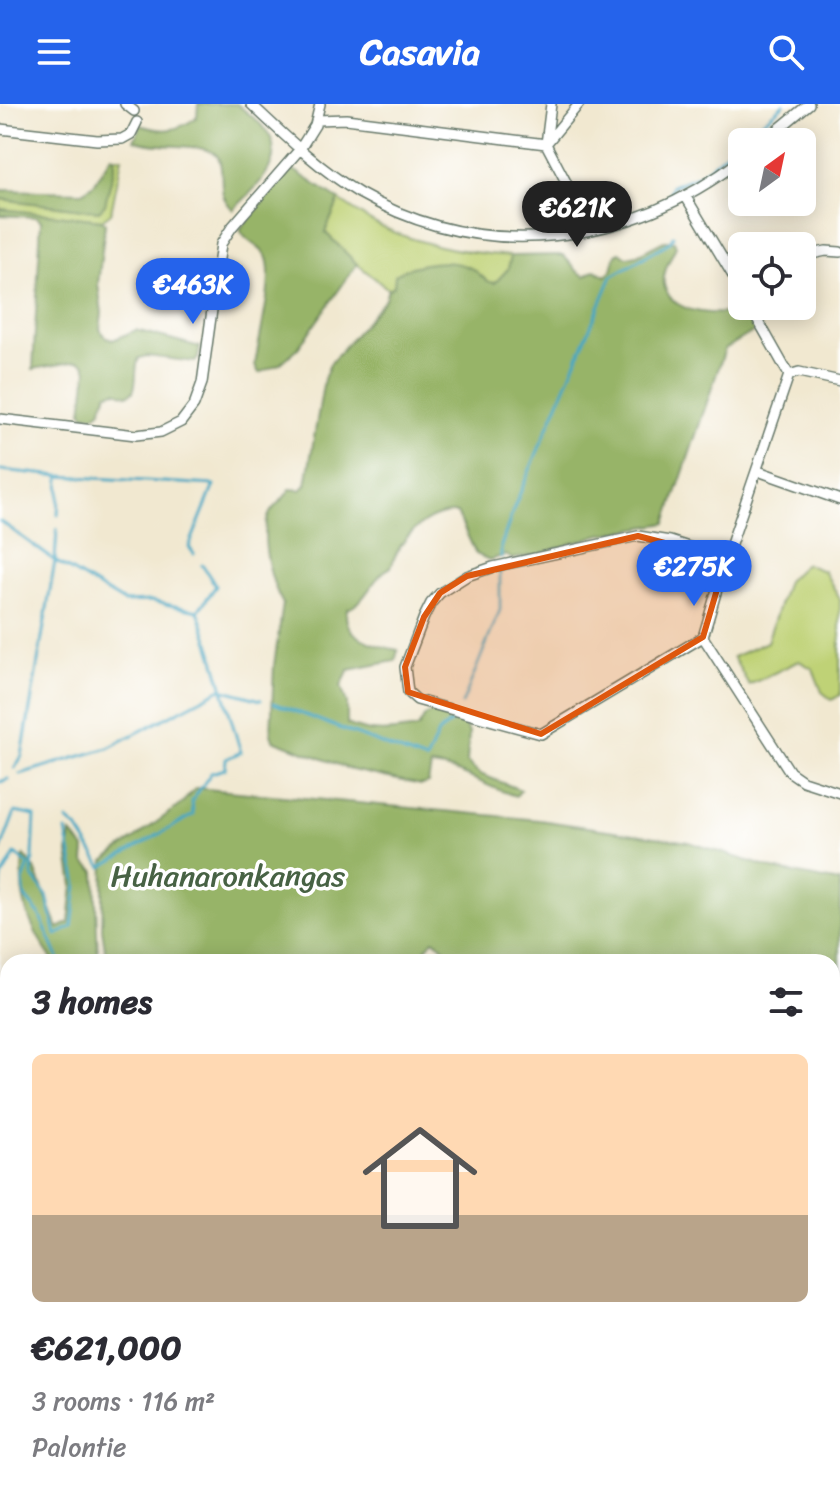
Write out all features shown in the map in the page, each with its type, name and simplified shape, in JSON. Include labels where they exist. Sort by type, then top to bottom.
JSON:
[{"type":"street","points":[[251,104],[326,171],[360,193],[393,210],[429,223],[496,236],[543,237],[616,224],[686,197],[728,168]]},
{"type":"street","points":[[0,419],[136,435],[171,428],[188,414],[198,395],[218,254],[226,235],[300,149],[317,120],[320,104]]},
{"type":"street","points":[[551,104],[546,144],[566,182],[577,233]]},
{"type":"street","points":[[546,144],[579,104]]},
{"type":"street","points":[[780,128],[809,104]]},
{"type":"street","points":[[317,120],[346,119],[546,144]]},
{"type":"street","points":[[0,129],[111,141],[131,134],[137,122]]},
{"type":"street","points":[[686,197],[728,265]]},
{"type":"street","points":[[816,253],[840,252]]},
{"type":"street","points":[[152,290],[214,298]]},
{"type":"street","points":[[726,559],[670,541],[638,536],[493,567],[467,576],[440,593],[431,603],[405,667],[408,692],[417,700],[541,734],[703,637],[726,559],[789,375],[758,320]]},
{"type":"street","points":[[789,375],[799,372],[840,381]]},
{"type":"street","points":[[758,471],[840,500]]},
{"type":"street","points":[[703,637],[790,772],[803,781],[840,793]]},
{"type":"highlighted area","points":[[638,536],[726,559],[703,637],[541,734],[408,692],[405,667],[424,617],[440,593],[467,576]]},
{"type":"green space","points":[[198,104],[237,104],[262,125],[272,141],[274,151],[268,170],[233,210],[224,196],[220,161],[213,152],[134,140],[141,125],[170,129],[190,122],[197,117]]},
{"type":"green space","points":[[111,156],[115,164],[105,205],[99,211],[0,199],[0,190],[82,192],[94,184]]},
{"type":"green space","points":[[114,157],[122,157],[111,213],[102,220],[0,209],[0,199],[99,211],[115,164]]},
{"type":"green space","points":[[291,168],[339,200],[325,232],[357,264],[298,348],[280,364],[259,373],[255,365],[268,292],[269,265],[263,252],[240,229]]},
{"type":"green space","points":[[339,200],[376,224],[413,239],[462,251],[511,256],[508,269],[495,283],[488,282],[474,270],[388,289],[325,232]]},
{"type":"green space","points":[[0,209],[102,220],[105,224],[98,284],[102,313],[100,329],[104,336],[113,340],[136,330],[200,347],[195,362],[147,356],[139,358],[133,392],[127,395],[116,391],[107,393],[101,410],[95,415],[85,415],[82,412],[87,371],[85,364],[78,361],[33,369],[41,221],[37,217],[0,215]]},
{"type":"green space","points":[[664,241],[674,241],[676,246],[664,278],[670,297],[688,309],[728,312],[728,320],[750,320],[756,330],[725,349],[666,523],[598,535],[536,555],[512,559],[506,555],[489,560],[476,554],[457,513],[446,514],[425,522],[407,537],[391,567],[384,571],[360,601],[347,609],[346,619],[355,633],[371,643],[398,650],[395,661],[349,670],[341,686],[347,703],[347,724],[373,731],[418,728],[425,716],[434,711],[463,721],[469,733],[467,762],[480,774],[521,790],[516,796],[452,770],[431,766],[428,783],[421,785],[352,770],[273,740],[274,665],[283,604],[268,559],[267,522],[272,510],[290,489],[301,490],[306,485],[324,379],[330,364],[385,299],[388,289],[394,286],[395,275],[423,264],[445,262],[465,266],[495,283],[508,269],[511,256],[563,255],[585,276],[595,270],[606,276],[612,270],[616,254],[620,252],[627,257]]},
{"type":"green space","points":[[805,564],[824,571],[840,599],[840,695],[832,700],[822,692],[813,669],[799,661],[749,685],[733,657],[767,642],[787,581]]},
{"type":"green space","name":"Huhanaronkangas","points":[[196,788],[539,820],[689,842],[773,869],[840,882],[840,954],[448,954],[433,940],[425,950],[426,954],[106,954],[102,929],[104,861],[180,805]]},
{"type":"green space","points":[[71,833],[85,849],[84,862],[95,871],[98,954],[49,954],[27,912],[22,884],[24,855],[35,869],[58,928],[69,923],[73,885],[68,853]]},
{"type":"waterway","points":[[669,195],[672,186],[700,175],[784,104]]},
{"type":"waterway","points":[[501,557],[501,546],[515,505],[612,276],[670,242],[673,236]]},
{"type":"waterway","points":[[0,470],[214,485],[189,547],[194,554]]},
{"type":"waterway","points":[[58,515],[60,476]]},
{"type":"waterway","points":[[0,521],[55,561],[124,602],[151,601],[198,611]]},
{"type":"waterway","points":[[15,768],[22,756],[55,561],[57,529]]},
{"type":"waterway","points":[[67,820],[77,828],[102,867],[193,815],[192,801],[211,773],[225,769],[226,759],[241,752],[198,611],[216,586],[202,565]]},
{"type":"waterway","points":[[462,704],[500,610],[500,572]]},
{"type":"waterway","points":[[20,774],[108,748],[221,689],[261,700]]},
{"type":"waterway","points":[[274,703],[426,761],[438,733],[457,717]]},
{"type":"waterway","points":[[0,782],[8,779]]},
{"type":"waterway","points":[[0,852],[15,812],[35,816],[32,875],[47,896],[56,935],[72,927],[77,884],[66,831]]},
{"type":"waterway","points":[[0,895],[2,877],[15,854],[29,865],[23,881],[25,897],[39,914],[56,954]]}]
